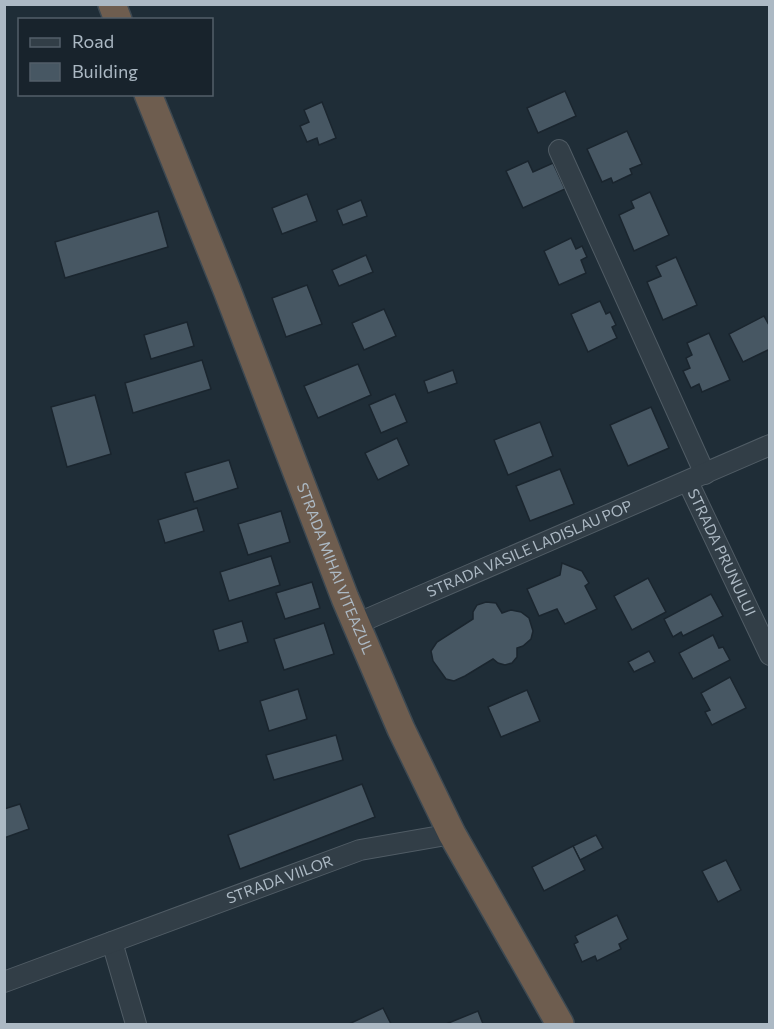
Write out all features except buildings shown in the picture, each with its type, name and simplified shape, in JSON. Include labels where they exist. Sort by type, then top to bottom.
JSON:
[{"type":"highway","name":"STRADA MIHAI VITEAZUL","points":[[149,96],[356,624],[401,729],[452,834],[560,1024]]},
{"type":"street","points":[[559,150],[696,478]]},
{"type":"street","name":"STRADA VASILE LADISLAU POP","points":[[356,624],[770,445]]},
{"type":"street","name":"STRADA PRUNULUI","points":[[696,478],[770,655]]},
{"type":"street","name":"STRADA VIILOR","points":[[4,982],[360,850],[452,834]]},
{"type":"street","points":[[112,942],[136,1024]]}]
